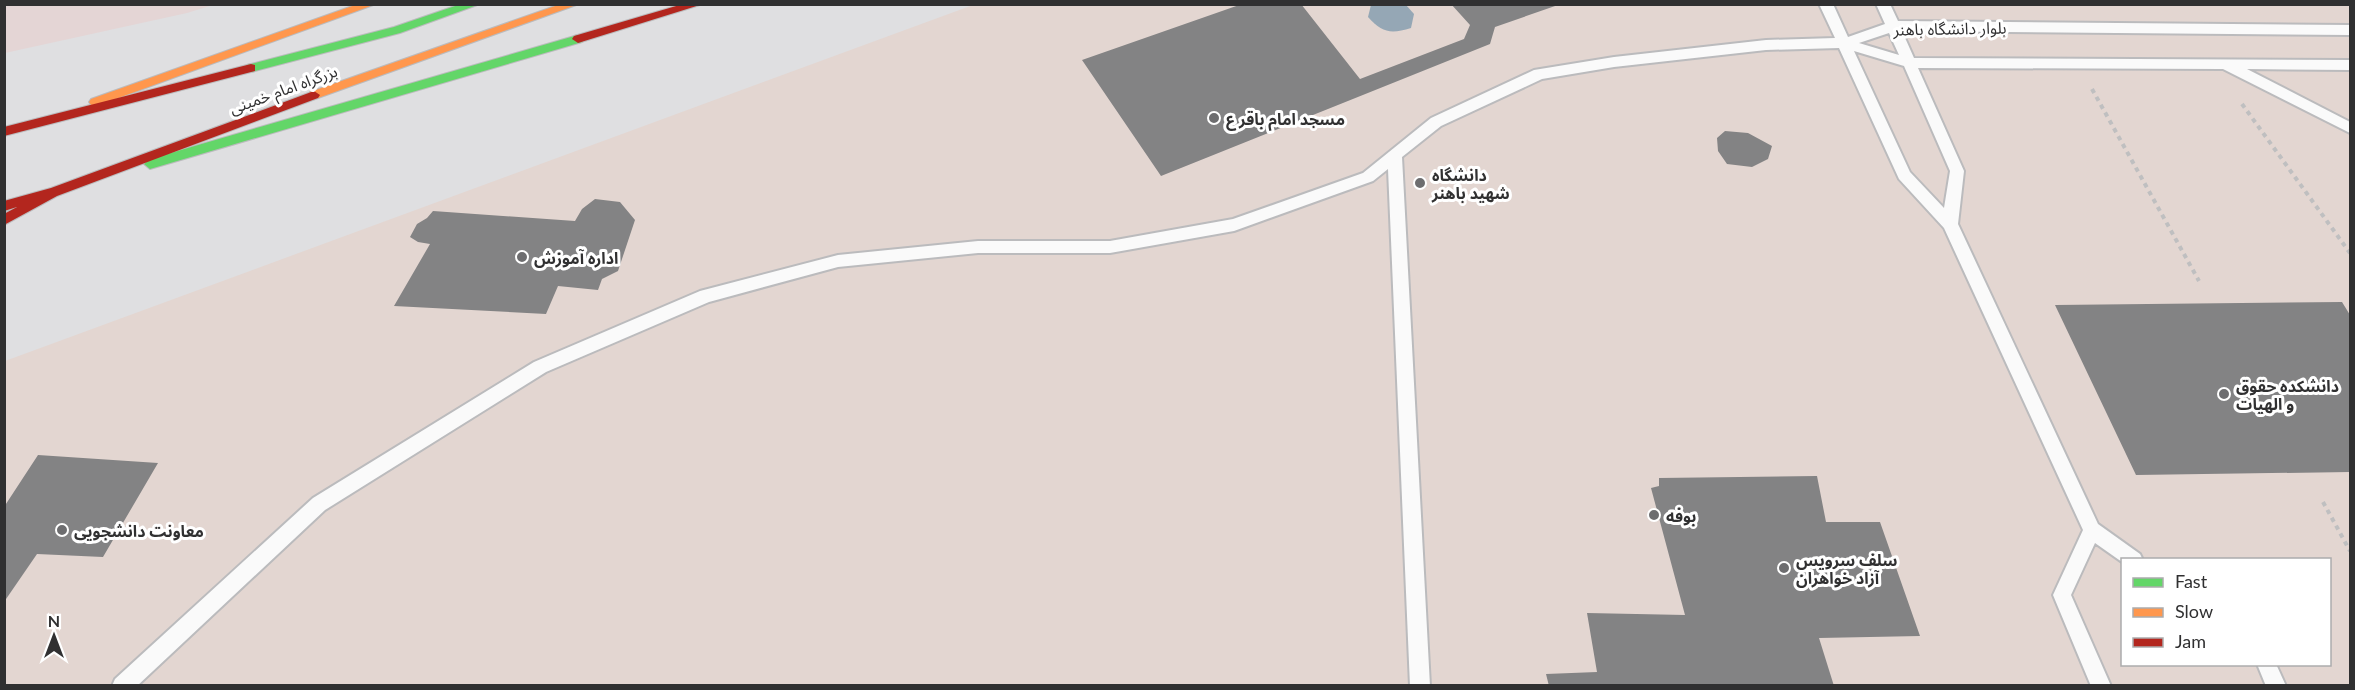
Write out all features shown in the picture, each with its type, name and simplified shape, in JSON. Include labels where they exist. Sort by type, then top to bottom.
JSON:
[{"type":"main road","points":[[7,131],[371,4]]},
{"type":"main road","name":"بزرگراه امام خمینی","points":[[7,131],[396,30],[475,4]]},
{"type":"main road","name":"بزرگراه امام خمینی","points":[[4,206],[54,192],[395,65],[574,4]]},
{"type":"main road","points":[[4,220],[54,192],[698,4]]},
{"type":"lane","points":[[1826,4],[1904,175],[1950,224],[2092,530],[2131,558]]},
{"type":"lane","points":[[1883,4],[1957,171],[1950,224]]},
{"type":"lane","name":"بلوار دانشگاه باهنر","points":[[1844,43],[1894,26],[2350,30]]},
{"type":"lane","points":[[122,686],[320,504],[540,367],[706,296],[838,261],[978,247],[1110,247],[1234,225],[1368,177],[1436,122],[1539,74],[1614,62],[1766,45],[1844,43]]},
{"type":"lane","name":"بلوار دانشگاه باهنر","points":[[1844,43],[1910,63],[2350,65]]},
{"type":"lane","points":[[2219,64],[2350,128]]},
{"type":"lane","points":[[1395,156],[1420,686]]},
{"type":"lane","points":[[2092,530],[2062,595],[2101,686]]},
{"type":"lane","points":[[2267,666],[2276,686]]},
{"type":"path","points":[[2078,63],[2199,281]]},
{"type":"path","points":[[2219,64],[2350,254]]},
{"type":"path","points":[[2323,502],[2350,551]]},
{"type":"shaded area","points":[[4,5],[213,5],[187,13],[5,53]]},
{"type":"shaded area","name":"دانشگاه شهید باهنر","points":[[973,5],[2350,5],[2350,685],[5,686],[5,361]]},
{"type":"water","points":[[1371,5],[1406,5],[1414,14],[1411,28],[1398,31],[1382,29],[1368,17]]},
{"type":"building","name":"مسجد امام باقر ع","points":[[1242,4],[1301,4],[1360,79],[1464,39],[1470,25],[1451,4],[1558,5],[1495,27],[1490,44],[1161,176],[1082,60]]},
{"type":"building","points":[[1725,131],[1748,133],[1772,146],[1768,159],[1752,167],[1727,164],[1718,151],[1717,138]]},
{"type":"building","name":"اداره آموزش","points":[[595,199],[620,202],[635,220],[618,271],[602,279],[598,290],[558,286],[546,314],[394,306],[430,244],[418,242],[410,237],[417,224],[433,211],[575,221],[582,209]]},
{"type":"building","name":"دانشکده حقوق و الهیات","points":[[2342,302],[2350,315],[2350,472],[2136,475],[2055,305]]},
{"type":"building","name":"معاونت دانشجویی","points":[[38,455],[158,463],[103,557],[37,554],[4,602],[4,507]]},
{"type":"building","name":"سلف سرویس آزاد خواهران","points":[[1817,476],[1826,522],[1880,522],[1920,636],[1819,638],[1834,686],[1549,686],[1546,674],[1597,672],[1587,613],[1685,615],[1651,488],[1659,486],[1659,478]]},
{"type":"traffic: fast","points":[[251,68],[396,30],[475,4]]},
{"type":"traffic: fast","points":[[150,164],[578,39]]},
{"type":"traffic: slow","points":[[95,102],[371,4]]},
{"type":"traffic: slow","points":[[314,95],[574,4]]},
{"type":"traffic: jam","points":[[578,39],[698,4]]},
{"type":"traffic: jam","points":[[4,132],[251,68]]},
{"type":"traffic: jam","points":[[4,206],[54,192],[314,95]]},
{"type":"traffic: jam","points":[[4,220],[52,194]]},
{"type":"place","name":"مسجد امام باقر ع","points":[[1214,118]]},
{"type":"place","name":"دانشگاه شهید باهنر","points":[[1420,183]]},
{"type":"place","name":"اداره آموزش","points":[[522,257]]},
{"type":"place","name":"دانشکده حقوق و الهیات","points":[[2224,394]]},
{"type":"place","name":"بوفه","points":[[1654,515]]},
{"type":"place","name":"معاونت دانشجویی","points":[[62,530]]},
{"type":"place","name":"سلف سرویس آزاد خواهران","points":[[1784,568]]}]
